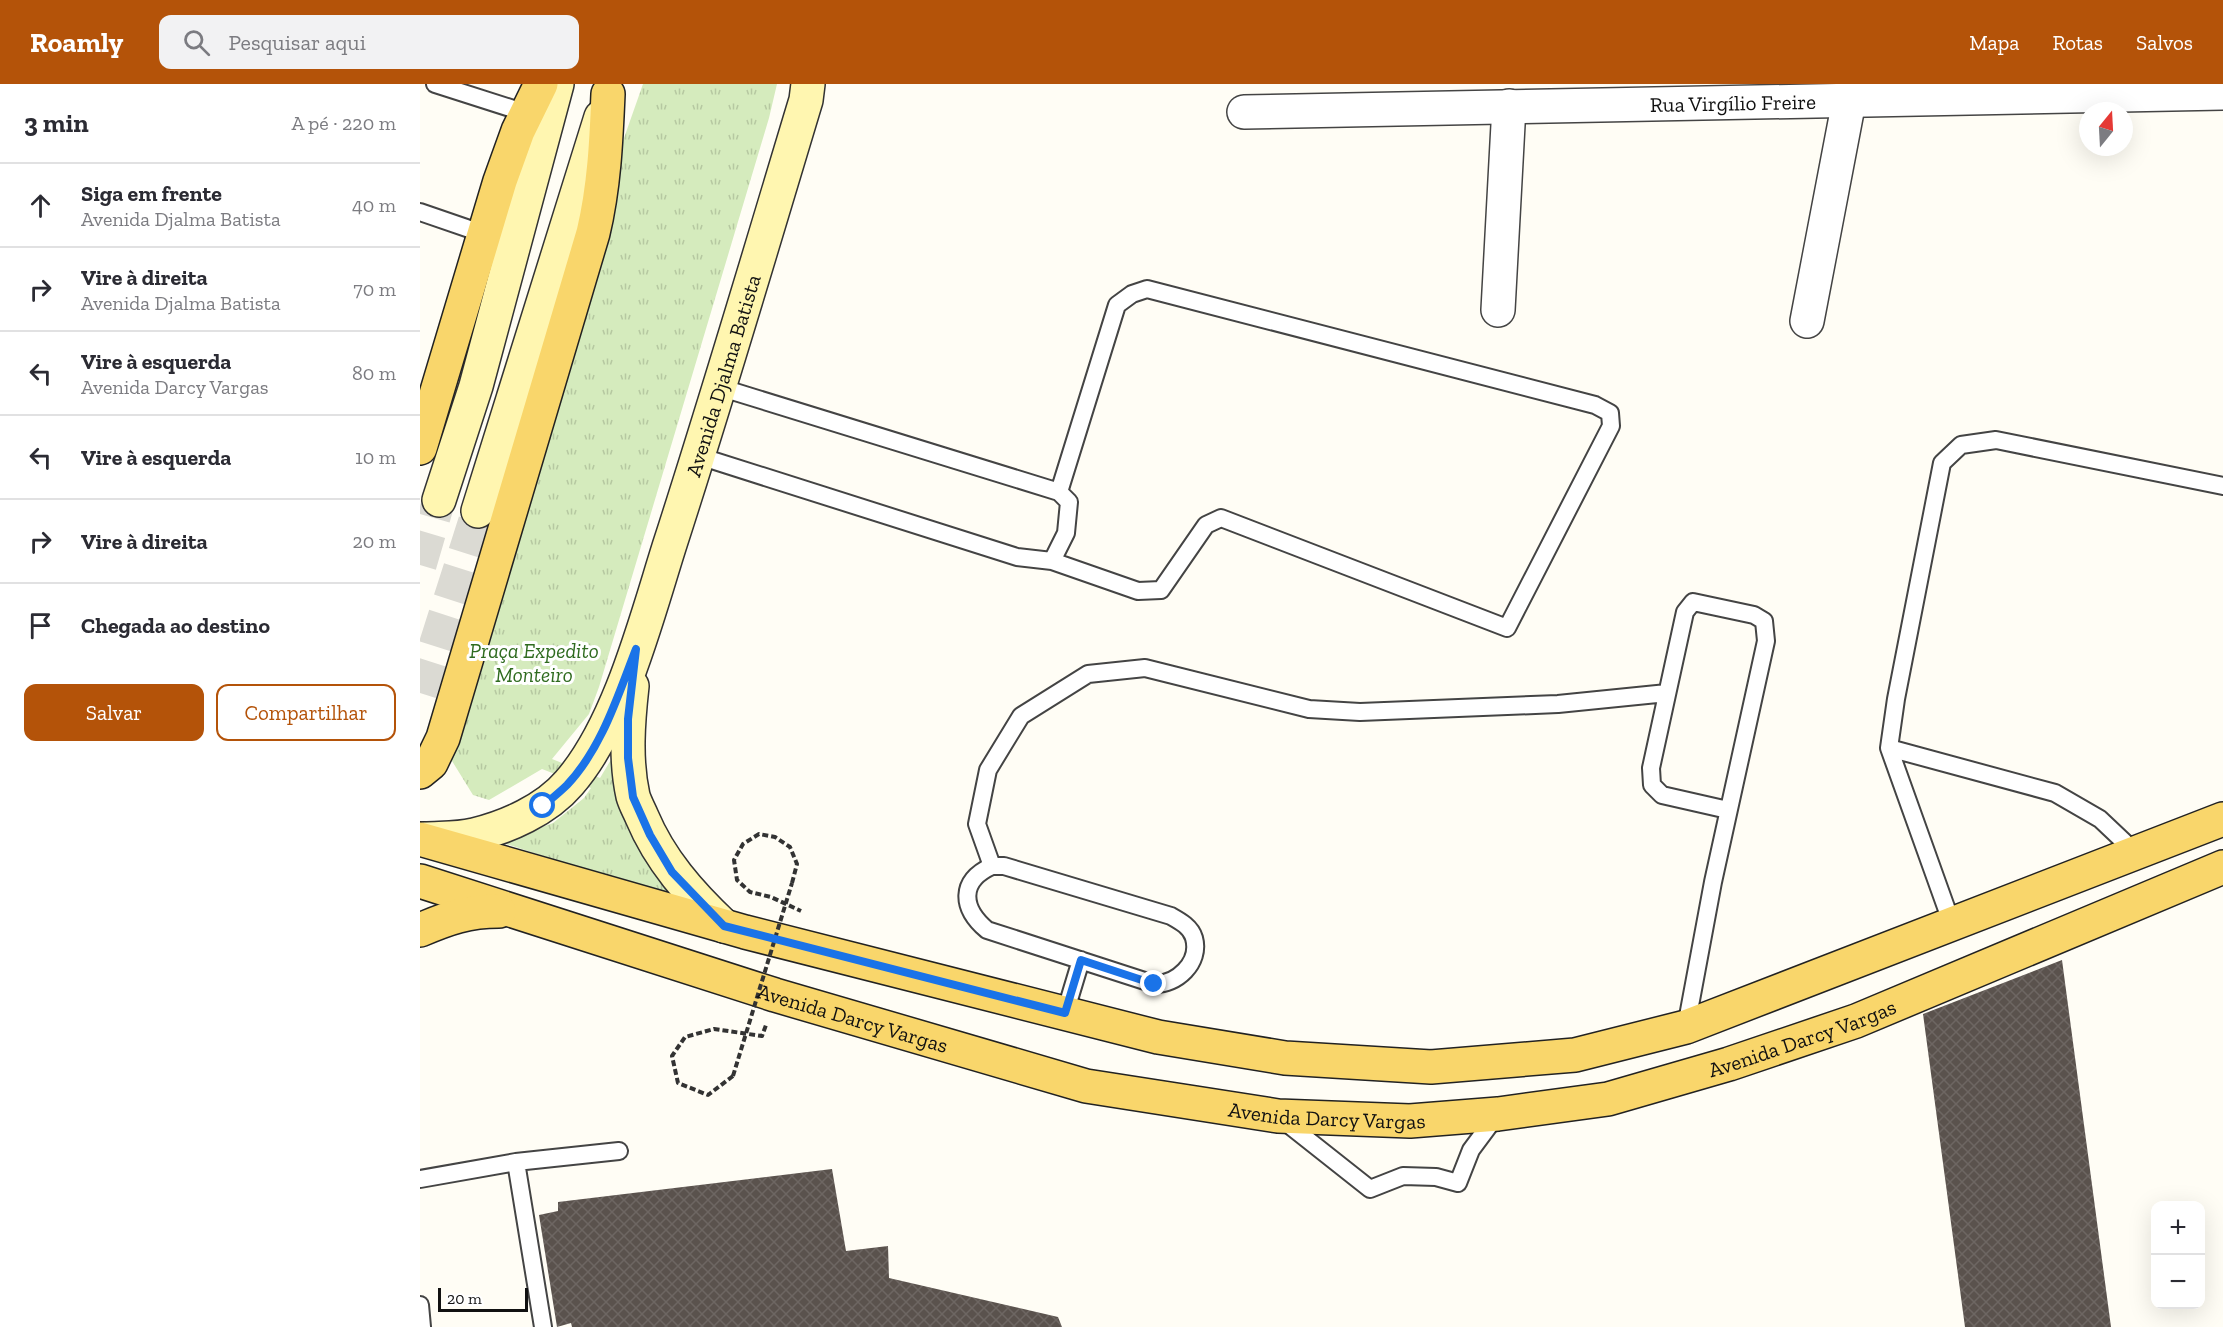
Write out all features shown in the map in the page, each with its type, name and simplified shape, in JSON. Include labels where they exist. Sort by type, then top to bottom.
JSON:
[{"type":"main road","points":[[420,448],[500,181],[526,113],[541,84]]},
{"type":"main road","points":[[440,500],[476,386],[557,84]]},
{"type":"main road","points":[[478,511],[609,89]]},
{"type":"main road","points":[[420,772],[431,763],[443,738],[593,233],[600,205],[606,160],[609,89]]},
{"type":"main road","name":"Avenida Djalma Batista","points":[[421,839],[473,836],[511,822],[543,806],[568,784],[602,732],[636,649],[699,456],[805,89]]},
{"type":"main road","name":"Avenida Djalma Batista","points":[[636,649],[628,719],[628,758],[633,797],[650,835],[672,872],[724,926]]},
{"type":"main road","points":[[421,839],[724,926],[1158,1037],[1285,1058],[1431,1067],[1575,1055],[1686,1028],[2223,819]]},
{"type":"main road","name":"Avenida Darcy Vargas","points":[[420,881],[775,995],[1086,1086],[1278,1116],[1410,1121],[1498,1114],[1608,1099],[1729,1064],[1856,1021],[2223,867]]},
{"type":"main road","points":[[420,930],[447,918],[476,911],[513,911]]},
{"type":"street","name":"Rua Virgílio Freire","points":[[1244,112],[2223,93]]},
{"type":"street","points":[[1807,321],[1849,101]]},
{"type":"street","points":[[1498,310],[1509,106]]},
{"type":"lane","points":[[435,84],[526,113]]},
{"type":"lane","points":[[420,212],[484,234]]},
{"type":"lane","points":[[699,456],[1017,558],[1052,561],[1138,591],[1161,590],[1206,525],[1221,518],[1507,628],[1611,426],[1610,413],[1595,405],[1147,290],[1132,294],[1117,305],[1059,492]]},
{"type":"lane","points":[[719,387],[1059,492],[1070,502],[1066,533],[1052,561]]},
{"type":"lane","points":[[1952,924],[1889,748],[1896,699],[1942,463],[1961,446],[1996,440],[2223,486]]},
{"type":"lane","points":[[1686,1028],[1728,810],[1766,641],[1764,621],[1754,615],[1693,602],[1685,612],[1651,768],[1652,785],[1662,795],[1728,810]]},
{"type":"lane","points":[[992,866],[977,824],[988,770],[1021,716],[1088,674],[1145,668],[1309,709],[1360,712],[1558,704],[1667,693]]},
{"type":"lane","points":[[1889,748],[2055,793],[2100,819],[2136,853]]},
{"type":"lane","points":[[992,866],[1004,866],[1171,916],[1189,929],[1194,939],[1195,950],[1185,972],[1175,981],[1165,985],[1154,984],[1081,960],[987,930],[970,912],[967,900],[975,877],[992,866]]},
{"type":"lane","points":[[1065,1013],[1081,960]]},
{"type":"lane","points":[[1278,1116],[1370,1189],[1403,1176],[1436,1177],[1458,1183],[1471,1150],[1498,1114]]},
{"type":"lane","points":[[420,1179],[516,1162],[619,1151]]},
{"type":"lane","points":[[516,1162],[543,1327]]},
{"type":"lane","points":[[420,1305],[422,1327]]},
{"type":"path","points":[[775,995],[762,1036],[714,1029],[685,1036],[672,1056],[678,1083],[708,1095],[733,1076],[792,883],[797,864],[790,847],[775,837],[759,834],[743,844],[734,860],[737,880],[750,892],[771,897],[805,913],[795,945]]},
{"type":"green space","name":"Praça Expedito Monteiro","points":[[643,84],[777,84],[769,118],[599,687],[589,714],[552,759],[600,778],[621,743],[684,902],[500,842],[553,823],[584,798],[591,788],[542,769],[489,800],[473,795],[444,748],[592,229]]},
{"type":"building","points":[[2062,960],[2111,1327],[1965,1327],[1923,1014]]},
{"type":"building","points":[[832,1169],[846,1251],[888,1246],[889,1278],[1058,1317],[1062,1327],[572,1327],[571,1323],[557,1327],[539,1215],[558,1211],[558,1202]]},
{"type":"tunnel","points":[[420,565],[439,500]]},
{"type":"tunnel","points":[[420,693],[478,511]]},
{"type":"route","points":[[543,806],[568,784],[593,749],[636,649],[628,719],[628,758],[633,797],[650,835],[672,872],[705,909],[724,926],[1065,1013],[1081,960],[1154,984]]}]
